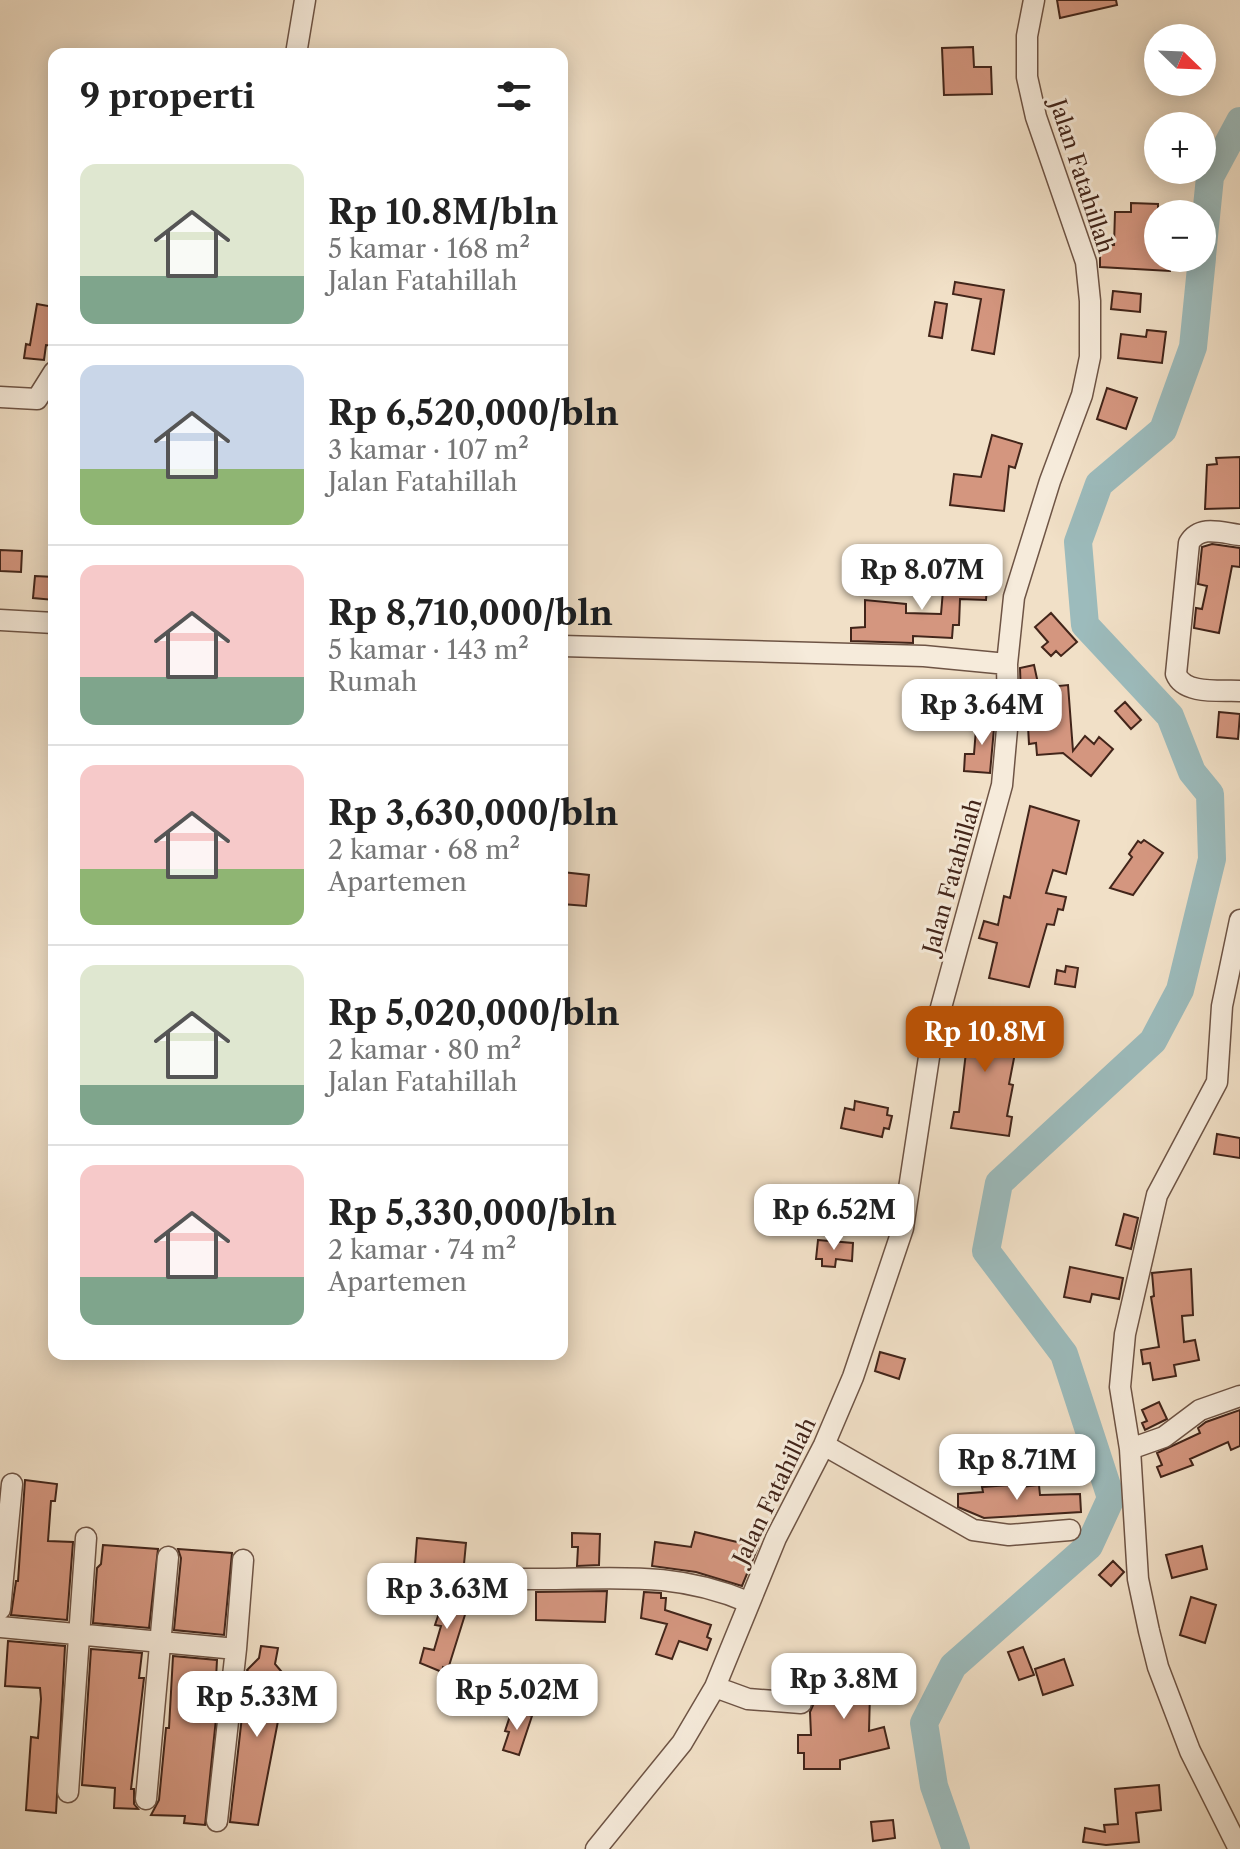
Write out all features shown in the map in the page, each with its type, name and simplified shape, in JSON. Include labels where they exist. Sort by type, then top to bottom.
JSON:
[{"type":"street","points":[[297,48],[305,0]]},
{"type":"street","name":"Jalan Fatahillah","points":[[596,1849],[682,1743],[715,1687],[797,1491],[824,1445],[853,1377],[903,1228],[931,1044],[1002,785],[1008,718],[1007,664],[1011,614],[1019,576],[1082,395],[1090,357],[1086,262],[1036,117],[1027,77],[1027,36],[1034,0]]},
{"type":"street","points":[[0,397],[37,399],[48,384]]},
{"type":"street","points":[[1240,535],[1204,531],[1193,536],[1189,543],[1176,674],[1178,680],[1188,687],[1240,691]]},
{"type":"street","points":[[0,620],[48,623]]},
{"type":"street","points":[[568,646],[911,655],[1007,664]]},
{"type":"street","points":[[1239,1849],[1190,1751],[1158,1667],[1138,1579],[1130,1449],[1120,1387],[1125,1334],[1157,1195],[1217,1082],[1222,1006],[1240,920]]},
{"type":"street","points":[[1130,1449],[1164,1437],[1209,1406],[1240,1396]]},
{"type":"street","points":[[824,1445],[973,1530],[1009,1535],[1070,1530]]},
{"type":"street","points":[[0,1609],[12,1484]]},
{"type":"street","points":[[68,1792],[86,1538]]},
{"type":"street","points":[[146,1799],[168,1557]]},
{"type":"street","points":[[217,1821],[243,1560]]},
{"type":"street","points":[[422,1576],[660,1578],[713,1588],[748,1602]]},
{"type":"street","points":[[0,1627],[236,1649]]},
{"type":"street","points":[[715,1687],[748,1699],[801,1703]]},
{"type":"building","points":[[1057,0],[1116,0],[1117,5],[1060,18]]},
{"type":"building","points":[[973,47],[974,67],[991,67],[992,94],[944,95],[942,48]]},
{"type":"building","points":[[1131,203],[1144,203],[1144,270],[1100,267],[1100,245],[1114,245],[1115,212],[1131,212]]},
{"type":"building","points":[[955,282],[1004,290],[994,354],[972,350],[981,299],[953,294]]},
{"type":"building","points":[[1113,291],[1141,294],[1140,312],[1111,309]]},
{"type":"building","points":[[935,302],[947,304],[942,338],[929,336]]},
{"type":"building","points":[[37,304],[48,306],[48,345],[44,360],[24,358],[26,344],[30,345]]},
{"type":"building","points":[[1147,330],[1166,332],[1162,363],[1118,358],[1121,334],[1146,337]]},
{"type":"building","points":[[1107,388],[1137,398],[1126,429],[1097,419]]},
{"type":"building","points":[[992,435],[1022,444],[1015,468],[1009,466],[1004,511],[950,505],[954,474],[981,477]]},
{"type":"building","points":[[1240,457],[1240,508],[1205,509],[1207,465],[1217,464],[1216,458]]},
{"type":"building","points":[[1212,544],[1240,548],[1240,567],[1232,566],[1219,633],[1194,628],[1196,608],[1202,609],[1207,586],[1198,584],[1202,547]]},
{"type":"building","points":[[0,550],[22,551],[21,572],[0,571]]},
{"type":"building","points":[[945,567],[988,574],[986,600],[960,599],[959,625],[953,625],[952,638],[913,636],[913,643],[851,641],[851,628],[865,627],[865,600],[906,604],[906,613],[941,614]]},
{"type":"building","points":[[35,576],[48,577],[48,599],[33,598]]},
{"type":"building","points":[[1051,613],[1077,642],[1061,656],[1056,651],[1051,656],[1042,647],[1048,642],[1035,627]]},
{"type":"building","points":[[1034,665],[1039,688],[1068,685],[1073,751],[1085,736],[1094,744],[1099,737],[1113,749],[1091,776],[1063,753],[1037,755],[1036,743],[1029,744],[1028,726],[1022,727],[1020,668]]},
{"type":"building","points":[[1125,702],[1141,720],[1131,729],[1115,711]]},
{"type":"building","points":[[1219,712],[1240,714],[1238,739],[1217,737]]},
{"type":"building","points":[[977,716],[995,717],[990,773],[964,771],[965,754],[974,754]]},
{"type":"building","points":[[1030,806],[1079,821],[1066,874],[1053,870],[1046,893],[1066,897],[1063,910],[1058,909],[1054,925],[1047,924],[1029,987],[989,978],[997,943],[979,938],[984,921],[998,925],[1004,896],[1010,898]]},
{"type":"building","points":[[1144,840],[1163,853],[1133,895],[1110,888],[1132,857],[1129,854],[1138,841],[1141,843]]},
{"type":"building","points":[[568,873],[589,875],[586,906],[568,904]]},
{"type":"building","points":[[1066,966],[1078,968],[1075,987],[1055,984],[1057,970],[1065,972]]},
{"type":"building","points":[[975,1008],[1011,1015],[1004,1051],[1015,1053],[1009,1084],[1013,1085],[1007,1116],[1012,1117],[1009,1136],[951,1128],[954,1112],[959,1112],[968,1035],[949,1032],[950,1023],[952,1017],[972,1021]]},
{"type":"building","points":[[855,1101],[888,1108],[887,1115],[892,1116],[889,1129],[884,1128],[882,1137],[841,1128],[845,1108],[854,1110]]},
{"type":"building","points":[[1217,1134],[1240,1138],[1240,1158],[1214,1154]]},
{"type":"building","points":[[1124,1214],[1138,1218],[1131,1249],[1116,1245]]},
{"type":"building","points":[[818,1240],[853,1243],[852,1261],[836,1259],[835,1267],[822,1266],[822,1259],[816,1259]]},
{"type":"building","points":[[1070,1267],[1123,1278],[1119,1299],[1092,1294],[1090,1302],[1064,1297]]},
{"type":"building","points":[[1191,1269],[1193,1315],[1182,1316],[1184,1342],[1195,1340],[1199,1360],[1174,1365],[1176,1376],[1153,1380],[1150,1363],[1143,1364],[1141,1350],[1159,1347],[1151,1297],[1154,1296],[1152,1273]]},
{"type":"building","points":[[880,1352],[905,1359],[899,1379],[875,1371]]},
{"type":"building","points":[[1159,1402],[1167,1419],[1145,1430],[1142,1423],[1147,1421],[1142,1410]]},
{"type":"building","points":[[1240,1410],[1240,1446],[1231,1450],[1228,1442],[1190,1459],[1193,1465],[1161,1477],[1157,1467],[1162,1465],[1157,1453],[1200,1433],[1198,1428],[1206,1422]]},
{"type":"building","points":[[25,1480],[57,1484],[55,1501],[51,1501],[48,1541],[73,1542],[67,1620],[11,1615],[18,1581]]},
{"type":"building","points":[[1010,1485],[1010,1488],[1039,1485],[1040,1495],[1080,1494],[1081,1512],[984,1518],[958,1507],[958,1494],[983,1492],[982,1487]]},
{"type":"building","points":[[695,1532],[758,1547],[742,1586],[696,1572],[652,1566],[655,1542],[691,1547]]},
{"type":"building","points":[[572,1533],[600,1534],[599,1565],[577,1566],[578,1547],[572,1547]]},
{"type":"building","points":[[417,1538],[466,1543],[464,1564],[415,1565]]},
{"type":"building","points":[[103,1545],[158,1549],[149,1628],[93,1623],[97,1568],[101,1564]]},
{"type":"building","points":[[1202,1546],[1207,1569],[1172,1578],[1166,1555]]},
{"type":"building","points":[[178,1549],[232,1553],[224,1635],[174,1630],[181,1558]]},
{"type":"building","points":[[1113,1561],[1124,1572],[1111,1586],[1099,1575]]},
{"type":"building","points":[[450,1590],[461,1590],[469,1602],[448,1669],[443,1667],[442,1672],[420,1663],[424,1648],[434,1650],[441,1626],[435,1625]]},
{"type":"building","points":[[607,1591],[605,1622],[536,1620],[536,1592]]},
{"type":"building","points":[[644,1592],[661,1593],[661,1598],[666,1598],[665,1610],[711,1625],[707,1650],[679,1641],[672,1659],[656,1654],[667,1624],[641,1618]]},
{"type":"building","points":[[1191,1597],[1216,1605],[1205,1643],[1180,1635]]},
{"type":"building","points":[[8,1641],[65,1646],[56,1813],[26,1810],[31,1737],[38,1738],[40,1688],[5,1686]]},
{"type":"building","points":[[261,1646],[278,1648],[275,1664],[286,1677],[267,1693],[283,1695],[258,1825],[230,1822],[245,1690],[264,1693],[247,1670],[259,1658]]},
{"type":"building","points":[[1023,1647],[1034,1675],[1019,1680],[1008,1652]]},
{"type":"building","points":[[91,1649],[142,1653],[139,1678],[144,1678],[131,1789],[134,1789],[134,1804],[138,1809],[114,1808],[115,1788],[82,1785]]},
{"type":"building","points":[[173,1656],[217,1660],[216,1679],[220,1680],[205,1825],[184,1823],[185,1816],[151,1815],[159,1800],[166,1728],[169,1728]]},
{"type":"building","points":[[1064,1659],[1073,1685],[1043,1695],[1035,1669]]},
{"type":"building","points":[[845,1660],[870,1662],[868,1679],[892,1680],[891,1694],[870,1693],[869,1731],[884,1727],[889,1748],[840,1760],[840,1769],[804,1769],[804,1753],[798,1753],[798,1735],[811,1735],[810,1712],[814,1703],[810,1694],[843,1695]]},
{"type":"building","points":[[517,1711],[532,1716],[519,1755],[503,1750],[511,1713],[516,1714]]},
{"type":"building","points":[[1159,1785],[1161,1810],[1136,1813],[1139,1842],[1106,1845],[1083,1842],[1085,1828],[1105,1832],[1104,1825],[1118,1824],[1115,1789]]},
{"type":"building","points":[[893,1820],[895,1838],[873,1841],[871,1822]]},
{"type":"waterway","points":[[1208,200],[1210,177],[1240,121]]},
{"type":"waterway","points":[[956,1849],[934,1786],[924,1723],[953,1666],[1089,1546],[1111,1498],[1064,1354],[986,1251],[999,1183],[1153,1041],[1180,990],[1212,859],[1210,794],[1192,772],[1170,716],[1085,625],[1078,542],[1099,484],[1163,430],[1193,347],[1201,272]]}]
